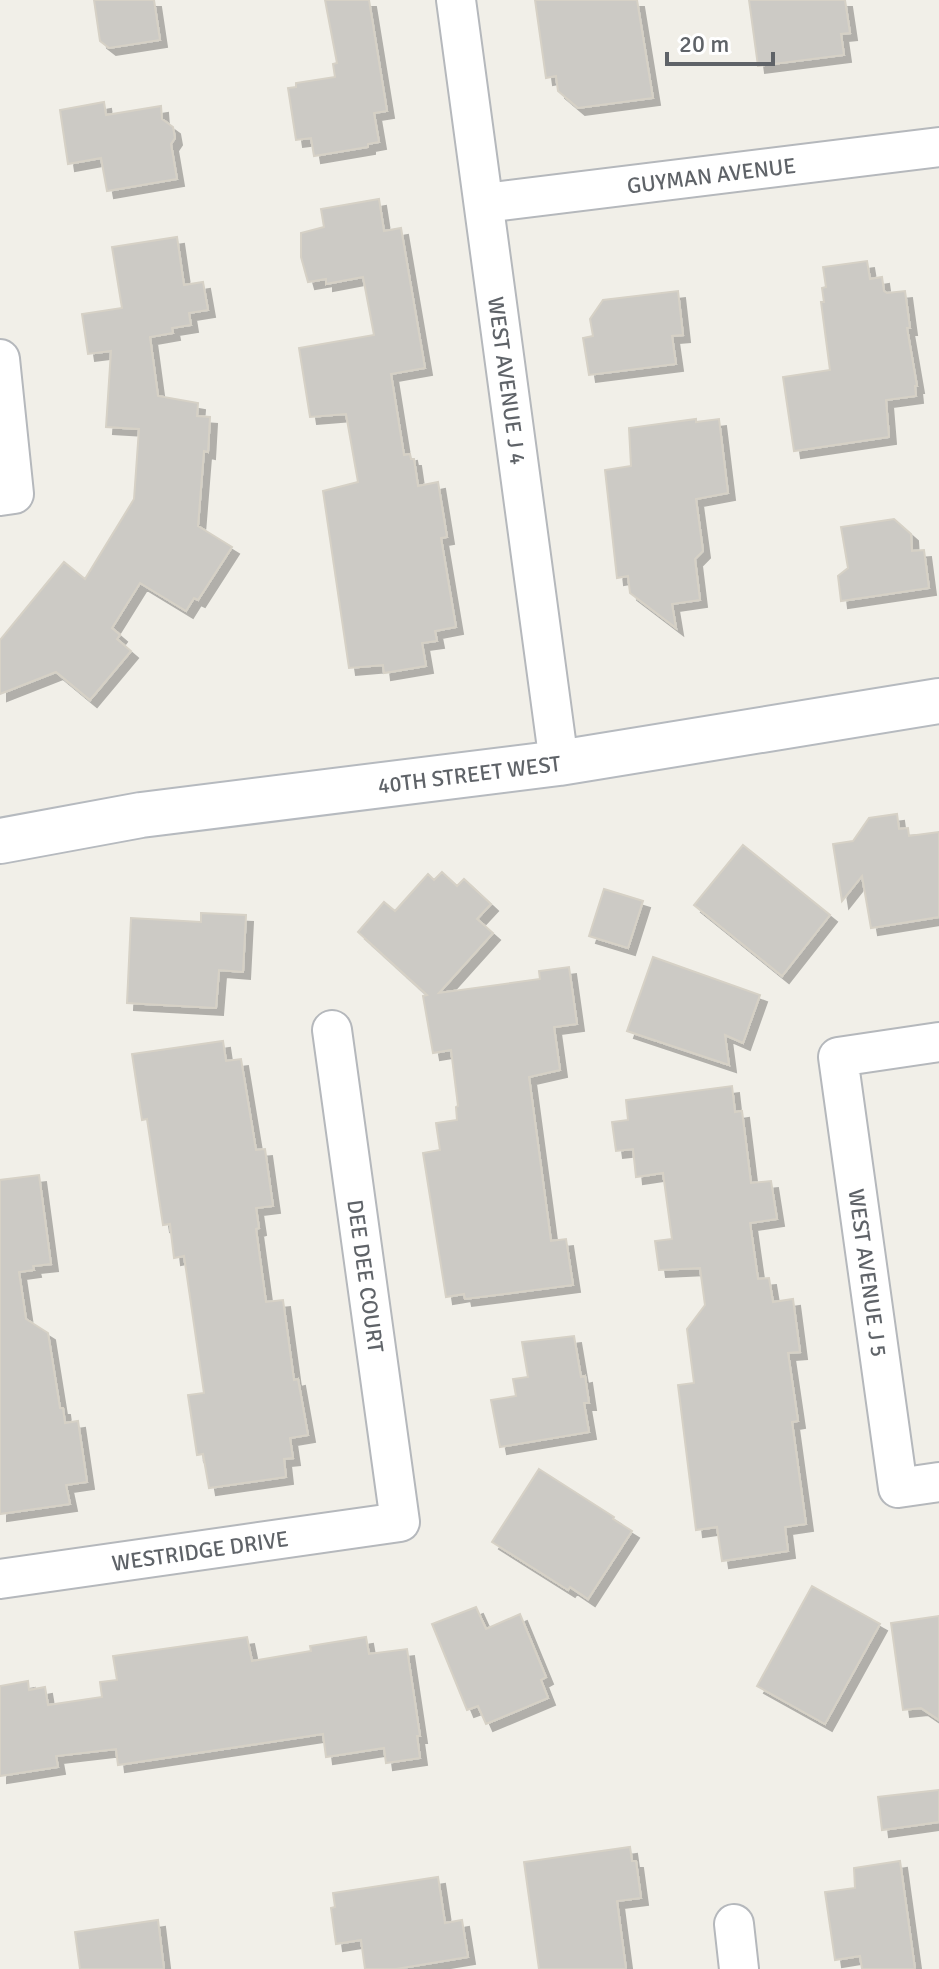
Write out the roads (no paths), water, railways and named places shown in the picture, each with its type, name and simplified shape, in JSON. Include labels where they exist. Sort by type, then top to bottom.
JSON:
[{"type":"main road","name":"40TH STREET WEST","points":[[0,841],[141,815],[559,763],[939,701]]},
{"type":"street","name":"WEST AVENUE J 4","points":[[456,0],[559,763]]},
{"type":"street","name":"GUYMAN AVENUE","points":[[485,203],[939,147]]},
{"type":"street","points":[[0,359],[7,495]]},
{"type":"street","name":"DEE DEE COURT","points":[[332,1030],[400,1522]]},
{"type":"street","name":"WEST AVENUE J 5","points":[[939,1042],[838,1057],[898,1488],[939,1482]]},
{"type":"street","name":"WESTRIDGE DRIVE","points":[[0,1579],[400,1522]]},
{"type":"street","points":[[734,1924],[739,1969]]}]
